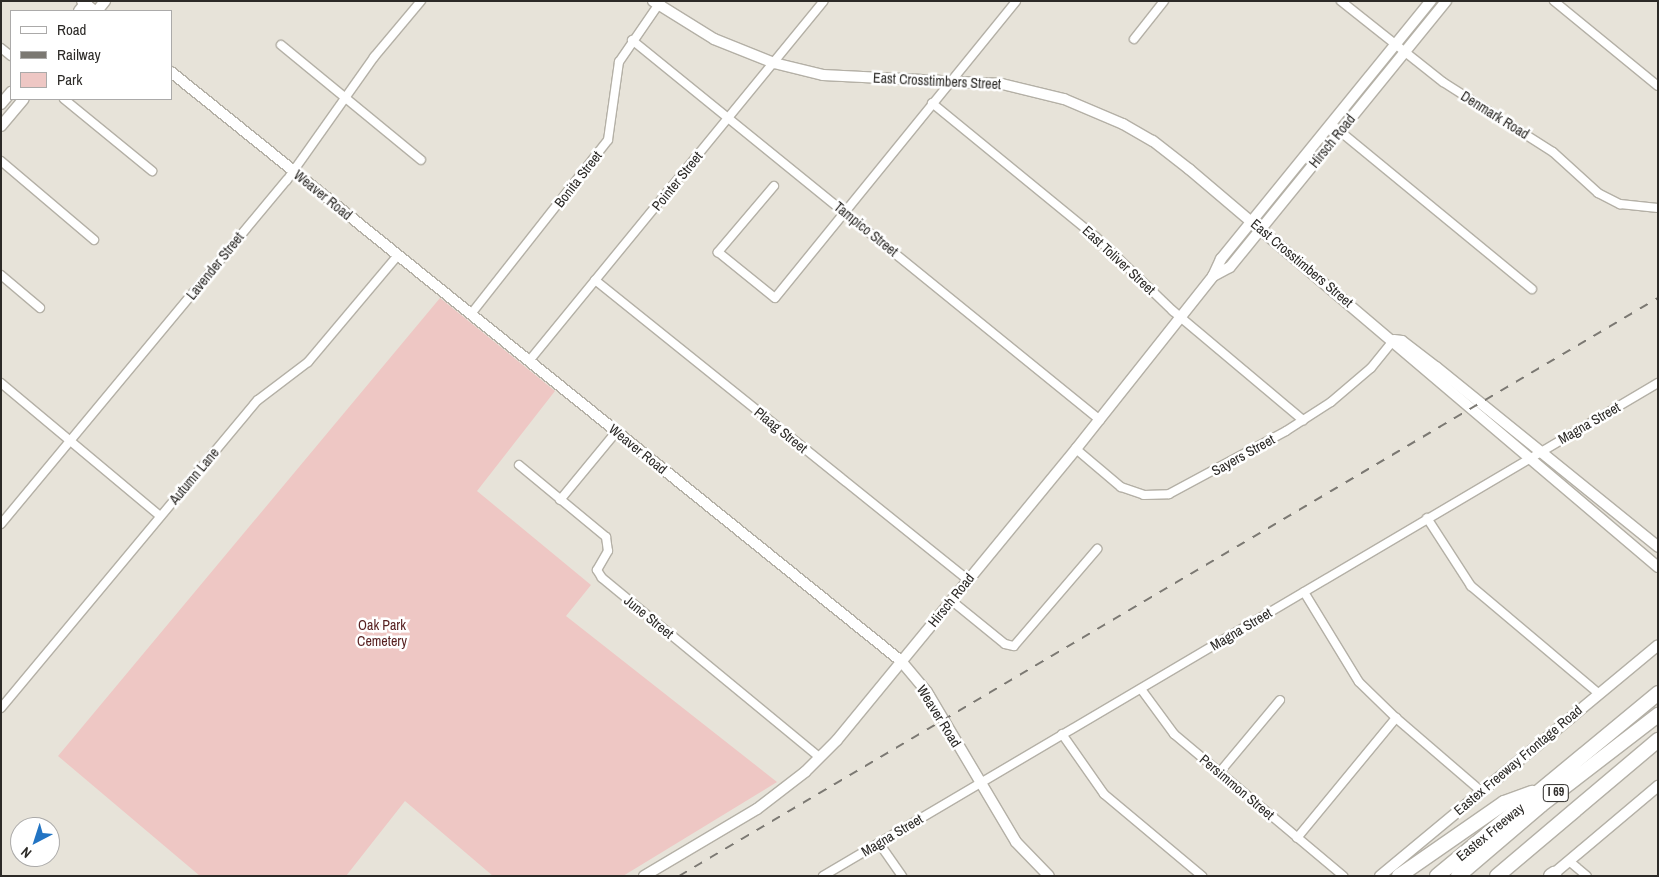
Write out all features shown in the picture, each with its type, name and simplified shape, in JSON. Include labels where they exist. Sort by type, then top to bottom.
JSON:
[{"type":"highway","name":"Eastex Freeway","points":[[1437,876],[1658,693]]},
{"type":"highway","name":"I 69","points":[[1458,876],[1541,805],[1658,715]]},
{"type":"highway","name":"I 69","points":[[1497,876],[1658,740]]},
{"type":"highway","points":[[1400,876],[1504,803],[1542,789]]},
{"type":"main road","name":"Hirsch Road","points":[[644,876],[757,809],[805,772],[819,757],[952,600],[1100,420],[1214,276],[1221,259],[1431,1]]},
{"type":"main road","name":"Hirsch Road","points":[[1214,276],[1230,267],[1446,1]]},
{"type":"main road","name":"East Crosstimbers Street","points":[[658,3],[714,39],[774,63],[823,75],[953,80],[1002,84],[1064,99],[1123,124],[1153,141],[1261,228],[1394,340],[1409,346],[1658,548]]},
{"type":"main road","points":[[83,4],[94,10]]},
{"type":"main road","name":"Weaver Road","points":[[172,73],[901,661],[927,692],[1016,842],[1049,876]]},
{"type":"main road","points":[[1,104],[10,93]]},
{"type":"main road","points":[[1,126],[23,100]]},
{"type":"main road","name":"East Crosstimbers Street","points":[[1394,340],[1396,347],[1658,567]]},
{"type":"main road","name":"Eastex Freeway Frontage Road","points":[[1380,876],[1658,645]]},
{"type":"main road","points":[[1552,875],[1658,786]]},
{"type":"street","name":"Lavender Street","points":[[1,524],[294,172],[374,56],[421,1]]},
{"type":"street","name":"Pointer Street","points":[[529,361],[824,1]]},
{"type":"street","points":[[774,186],[718,252],[775,298],[1016,1]]},
{"type":"street","points":[[1134,39],[1164,1]]},
{"type":"street","name":"Denmark Road","points":[[1341,1],[1443,82],[1553,152],[1598,193],[1620,204],[1658,208]]},
{"type":"street","points":[[1554,1],[1658,86]]},
{"type":"street","name":"Bonita Street","points":[[471,314],[608,140],[617,70],[632,40],[658,3]]},
{"type":"street","name":"Tampico Street","points":[[632,40],[845,211],[1100,420]]},
{"type":"street","points":[[281,45],[420,160]]},
{"type":"street","points":[[65,100],[152,171]]},
{"type":"street","name":"East Toliver Street","points":[[932,103],[1096,237],[1180,317],[1303,420]]},
{"type":"street","points":[[1331,124],[1532,289]]},
{"type":"street","points":[[1,161],[94,240]]},
{"type":"street","name":"Autumn Lane","points":[[1,708],[258,400],[308,362],[398,255]]},
{"type":"street","points":[[1,276],[40,308]]},
{"type":"street","name":"Plaag Street","points":[[595,280],[968,580]]},
{"type":"street","name":"Sayers Street","points":[[1076,449],[1120,487],[1156,496],[1182,489],[1303,420],[1349,389],[1394,340]]},
{"type":"street","name":"Magna Street","points":[[824,876],[1426,518],[1658,383]]},
{"type":"street","points":[[1,384],[160,516]]},
{"type":"street","points":[[560,500],[616,432]]},
{"type":"street","name":"June Street","points":[[519,465],[609,542],[608,552],[597,570],[602,578],[819,757]]},
{"type":"street","points":[[1426,518],[1471,586],[1598,694]]},
{"type":"street","points":[[952,600],[1005,644],[1014,646],[1097,549]]},
{"type":"street","points":[[1304,592],[1359,682],[1396,718],[1482,792]]},
{"type":"street","name":"Persimmon Street","points":[[1141,688],[1174,734],[1343,876]]},
{"type":"street","points":[[1219,773],[1280,700]]},
{"type":"street","points":[[1297,838],[1396,718]]},
{"type":"street","points":[[1062,734],[1104,794],[1202,876]]},
{"type":"street","points":[[879,843],[902,876]]},
{"type":"street","points":[[1569,861],[1587,876]]},
{"type":"green space","name":"Oak Park Cemetery","points":[[440,298],[555,391],[477,491],[591,585],[566,616],[777,782],[623,876],[493,876],[405,801],[346,876],[200,876],[58,756]]},
{"type":"railway","points":[[679,876],[1658,298]]}]
